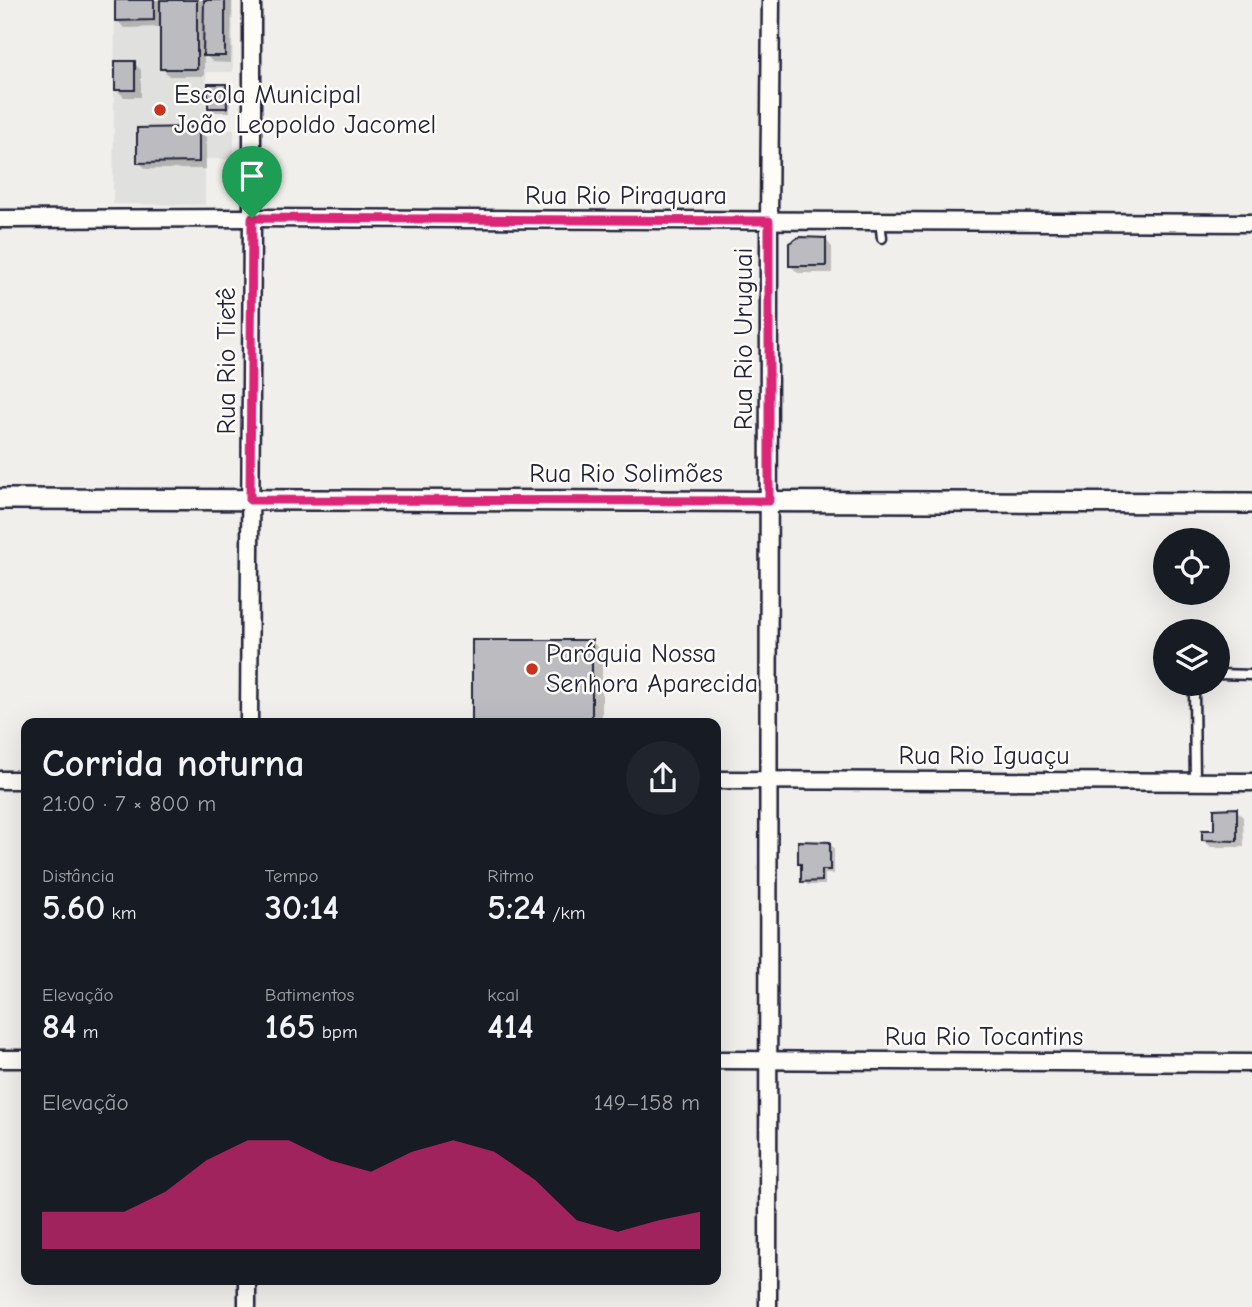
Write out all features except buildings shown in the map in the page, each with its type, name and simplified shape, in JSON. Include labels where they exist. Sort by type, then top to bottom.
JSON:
[{"type":"street","name":"Rua Rio Tietê","points":[[249,718],[252,0]]},
{"type":"street","name":"Rua Rio Uruguai","points":[[768,1307],[771,0]]},
{"type":"street","name":"Rua Rio Piraquara","points":[[0,219],[1252,223]]},
{"type":"street","name":"Rua Rio Solimões","points":[[0,499],[1252,503]]},
{"type":"street","points":[[0,780],[21,780]]},
{"type":"street","name":"Rua Rio Iguaçu","points":[[721,780],[1252,782]]},
{"type":"street","points":[[0,1059],[21,1059]]},
{"type":"street","name":"Rua Rio Tocantins","points":[[721,1060],[1252,1063]]},
{"type":"street","points":[[247,1285],[247,1307]]},
{"type":"lane","points":[[880,221],[882,238]]},
{"type":"lane","points":[[1230,674],[1252,675]]},
{"type":"lane","points":[[1194,696],[1195,781]]},
{"type":"shaded area","name":"Escola Municipal João Leopoldo Jacomel","points":[[115,0],[233,0],[233,72],[206,72],[206,129],[234,130],[234,159],[205,159],[205,205],[113,204]]},
{"type":"place","name":"Escola Municipal João Leopoldo Jacomel","points":[[160,110]]},
{"type":"place","name":"Paróquia Nossa Senhora Aparecida","points":[[532,669]]},
{"type":"route","points":[[252,218],[769,221],[769,501],[250,500],[252,218]]}]
